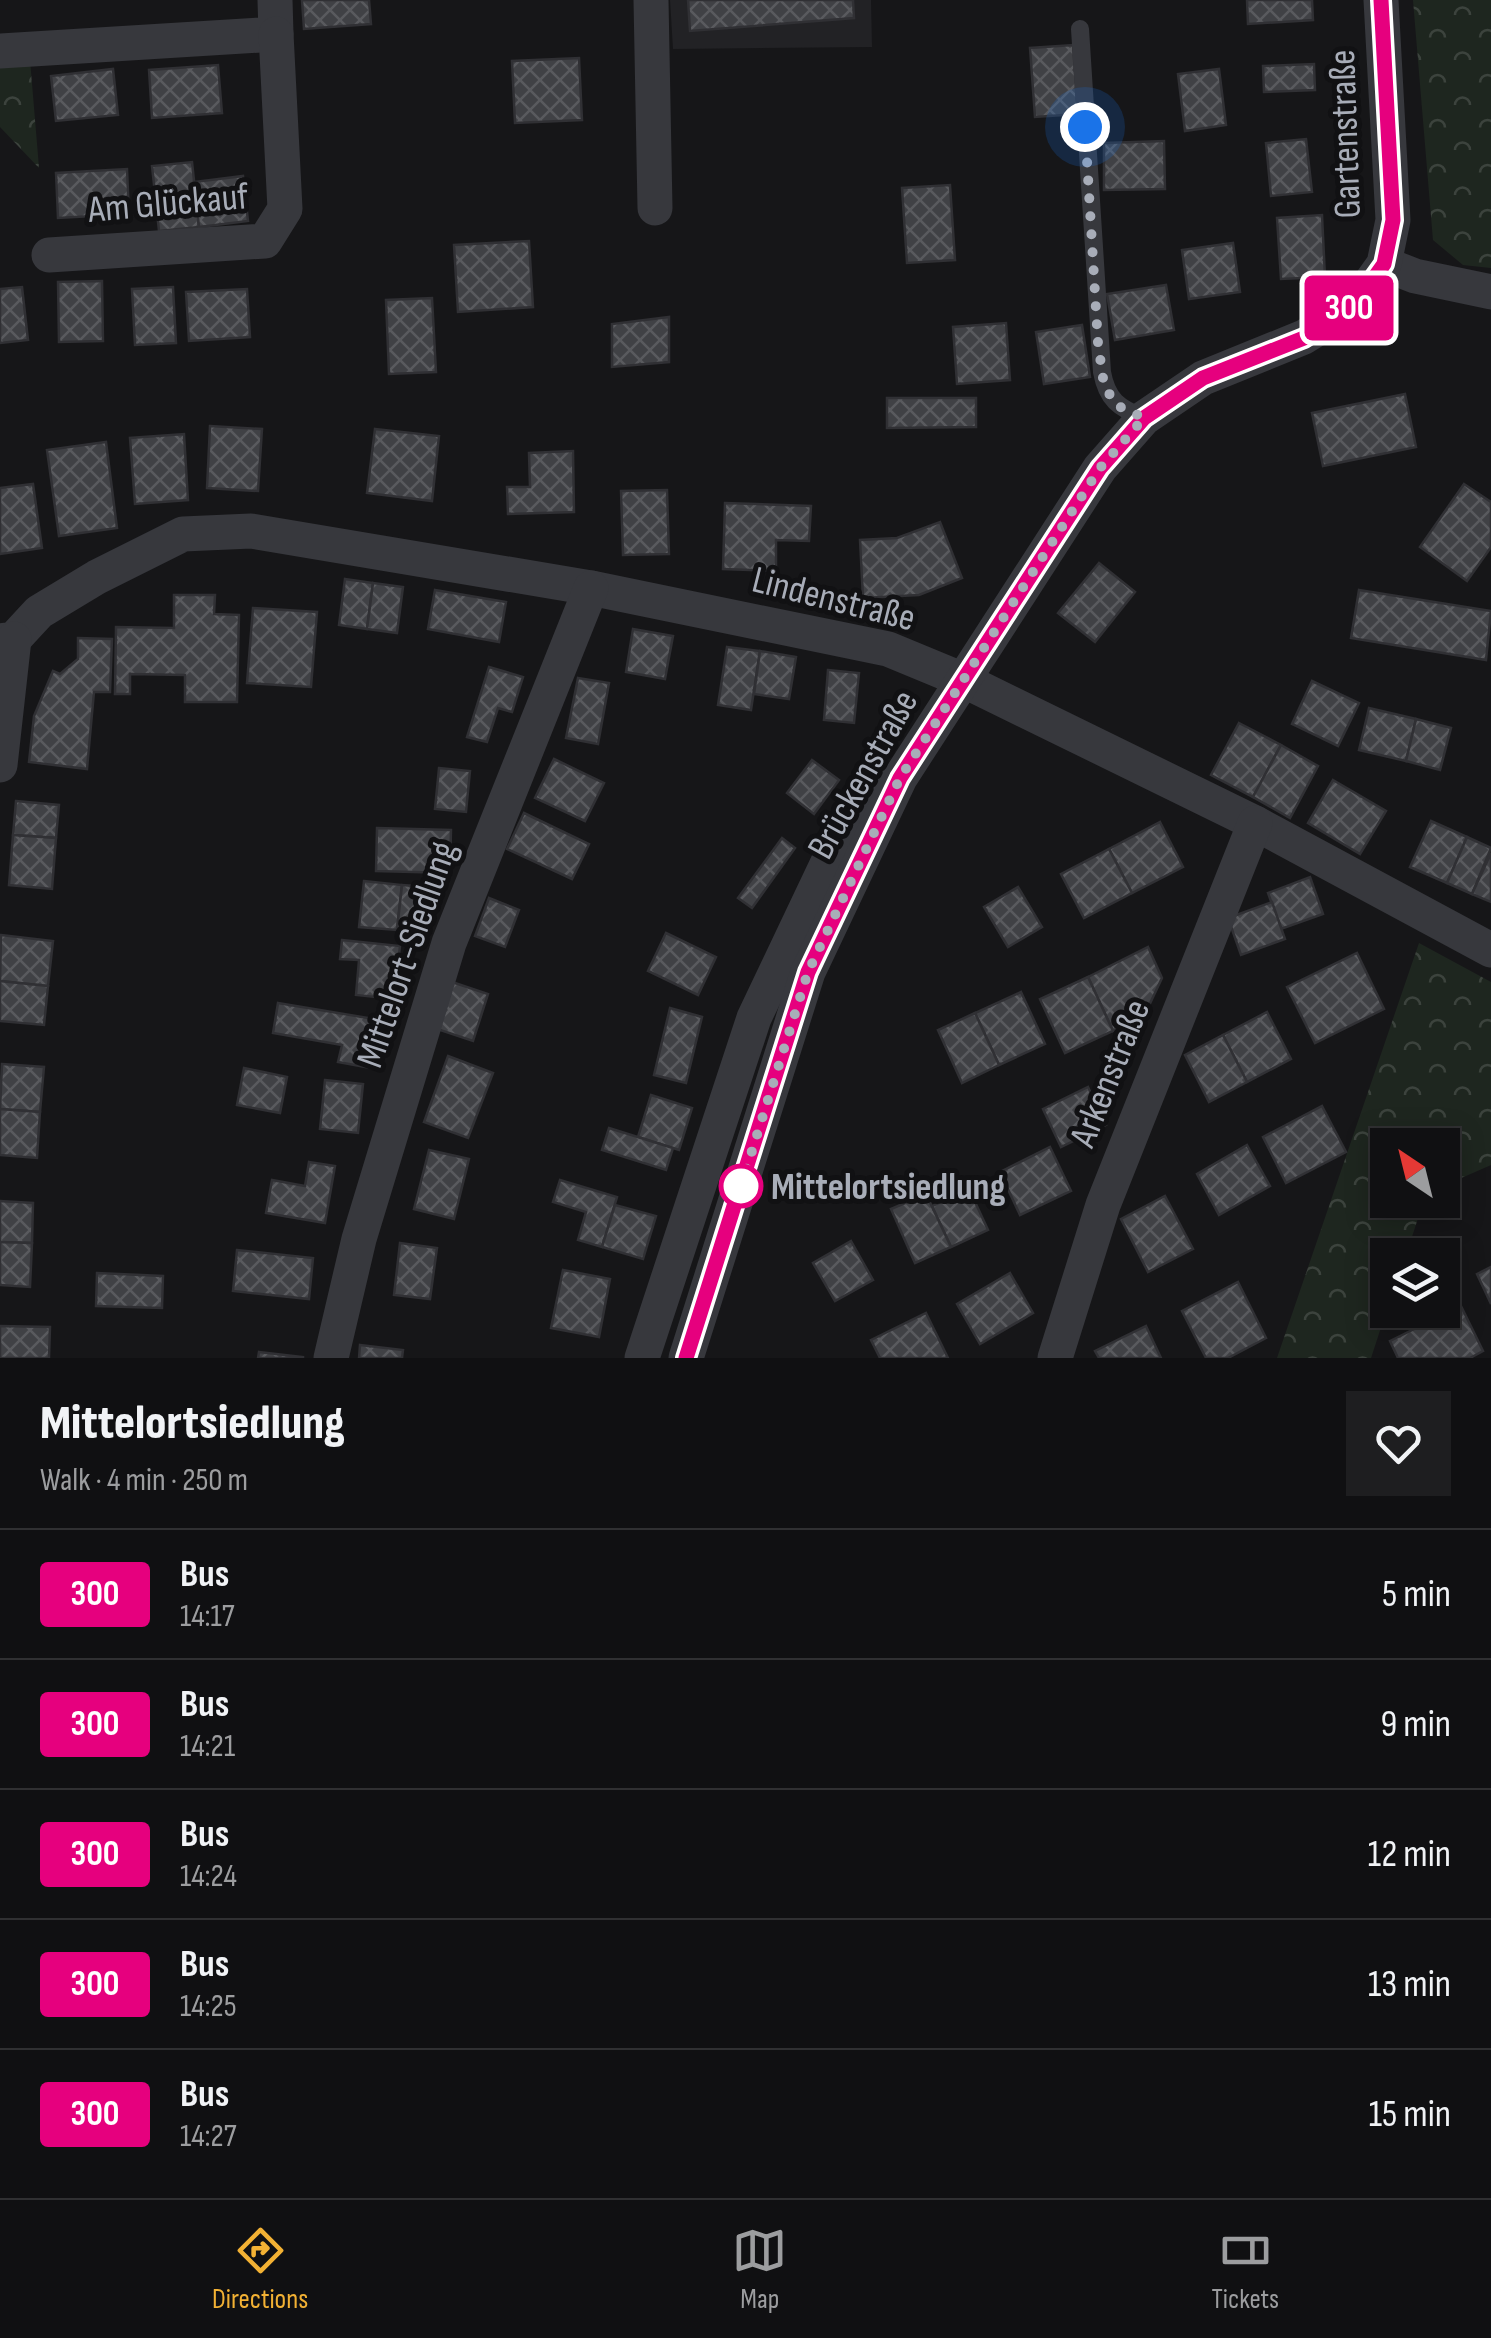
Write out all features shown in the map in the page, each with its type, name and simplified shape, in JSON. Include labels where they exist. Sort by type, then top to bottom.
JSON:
[{"type":"street","points":[[651,0],[655,208]]},
{"type":"street","name":"Gartenstraße","points":[[1381,0],[1393,220],[1384,264]]},
{"type":"street","name":"Am Glückauf","points":[[0,51],[275,17],[285,209],[265,241],[49,255]]},
{"type":"street","points":[[963,680],[1100,468],[1144,418],[1203,378],[1304,338],[1354,306],[1384,264],[1415,276],[1491,292]]},
{"type":"street","name":"Lindenstraße","points":[[7,640],[40,612],[97,577],[183,534],[251,531],[591,588],[888,648],[963,680]]},
{"type":"street","name":"Mittelort-Siedlung","points":[[332,1358],[358,1240],[449,943],[591,588]]},
{"type":"street","points":[[0,766],[7,640]]},
{"type":"street","name":"Brückenstraße","points":[[686,1358],[808,972],[900,778],[963,680],[1255,823],[1491,950]]},
{"type":"street","points":[[642,1358],[754,1018],[840,837],[866,801],[900,778]]},
{"type":"street","name":"Arkenstraße","points":[[1054,1358],[1103,1205],[1255,823]]},
{"type":"lane","points":[[1080,30],[1102,372],[1110,398],[1123,410],[1144,418]]},
{"type":"shaded area","points":[[670,0],[871,0],[872,47],[673,49]]},
{"type":"green space","points":[[1413,0],[1491,0],[1491,268],[1463,265],[1433,240]]},
{"type":"green space","points":[[30,60],[39,168],[0,127],[0,63]]},
{"type":"green space","points":[[1419,943],[1491,982],[1491,1165],[1460,1179],[1460,1128],[1370,1128],[1370,1218],[1418,1218],[1412,1238],[1370,1238],[1370,1328],[1381,1328],[1371,1358],[1277,1358]]},
{"type":"building","points":[[302,0],[369,0],[371,24],[304,29]]},
{"type":"building","points":[[688,0],[853,0],[854,18],[690,31]]},
{"type":"building","points":[[1247,0],[1312,0],[1313,20],[1248,24]]},
{"type":"building","points":[[1073,45],[1078,114],[1035,117],[1030,48]]},
{"type":"building","points":[[579,58],[582,120],[515,123],[512,61]]},
{"type":"building","points":[[1314,64],[1315,90],[1264,92],[1263,66]]},
{"type":"building","points":[[218,65],[222,113],[152,118],[149,70]]},
{"type":"building","points":[[113,69],[118,115],[56,121],[51,76]]},
{"type":"building","points":[[1219,69],[1226,125],[1185,131],[1178,74]]},
{"type":"building","points":[[1306,139],[1312,192],[1271,196],[1266,143]]},
{"type":"building","points":[[1164,141],[1165,189],[1104,190],[1104,143]]},
{"type":"building","points":[[192,162],[199,227],[159,231],[152,166]]},
{"type":"building","points":[[127,169],[129,214],[58,218],[56,173]]},
{"type":"building","points":[[243,176],[248,221],[199,227],[194,182]]},
{"type":"building","points":[[950,185],[955,260],[907,263],[902,188]]},
{"type":"building","points":[[1322,215],[1325,277],[1281,279],[1277,218]]},
{"type":"building","points":[[529,241],[533,307],[458,312],[454,245]]},
{"type":"building","points":[[1233,243],[1240,292],[1189,299],[1182,250]]},
{"type":"building","points":[[102,281],[103,341],[59,342],[58,282]]},
{"type":"building","points":[[1166,285],[1174,330],[1115,340],[1107,294]]},
{"type":"building","points":[[22,287],[28,340],[0,343],[0,289]]},
{"type":"building","points":[[173,287],[176,343],[135,345],[132,289]]},
{"type":"building","points":[[247,289],[250,337],[189,341],[186,292]]},
{"type":"building","points":[[432,298],[436,372],[389,374],[386,300]]},
{"type":"building","points":[[669,317],[669,362],[612,367],[612,324]]},
{"type":"building","points":[[1006,323],[1010,380],[957,384],[953,327]]},
{"type":"building","points":[[1082,325],[1090,377],[1044,384],[1036,332]]},
{"type":"building","points":[[1405,394],[1416,447],[1323,466],[1312,413]]},
{"type":"building","points":[[887,398],[976,398],[976,427],[887,428]]},
{"type":"building","points":[[210,426],[262,429],[258,491],[207,488]]},
{"type":"building","points":[[375,429],[439,436],[432,501],[367,493]]},
{"type":"building","points":[[184,434],[188,500],[135,504],[130,438]]},
{"type":"building","points":[[106,442],[117,528],[59,536],[47,450]]},
{"type":"building","points":[[573,451],[574,512],[508,514],[507,487],[530,487],[529,453]]},
{"type":"building","points":[[33,484],[42,548],[0,554],[0,488]]},
{"type":"building","points":[[1464,484],[1491,502],[1491,547],[1467,581],[1420,547]]},
{"type":"building","points":[[667,490],[669,554],[623,555],[621,491]]},
{"type":"building","points":[[725,503],[811,506],[809,541],[776,540],[776,571],[723,569]]},
{"type":"building","points":[[940,522],[962,578],[919,595],[863,598],[860,540],[897,538]]},
{"type":"building","points":[[1099,563],[1135,592],[1095,642],[1058,613]]},
{"type":"building","points":[[345,579],[373,583],[367,629],[339,625]]},
{"type":"building","points":[[373,583],[403,587],[397,633],[367,629]]},
{"type":"building","points":[[435,590],[506,602],[499,642],[428,629]]},
{"type":"building","points":[[1359,590],[1491,611],[1486,660],[1351,638]]},
{"type":"building","points":[[174,595],[215,595],[214,614],[239,615],[237,702],[185,702],[185,675],[130,674],[130,694],[115,694],[116,627],[174,628]]},
{"type":"building","points":[[253,608],[317,612],[311,687],[247,683]]},
{"type":"building","points":[[633,629],[673,636],[665,679],[626,672]]},
{"type":"building","points":[[78,638],[112,639],[110,692],[94,692],[87,769],[29,762],[34,716],[53,671],[60,674],[78,659]]},
{"type":"building","points":[[727,647],[760,651],[751,710],[718,705]]},
{"type":"building","points":[[760,651],[796,657],[789,699],[754,694]]},
{"type":"building","points":[[489,667],[523,677],[512,712],[498,708],[487,742],[467,737]]},
{"type":"building","points":[[828,670],[859,673],[854,723],[824,720]]},
{"type":"building","points":[[578,678],[609,683],[598,744],[566,738]]},
{"type":"building","points":[[1312,681],[1359,703],[1338,746],[1292,724]]},
{"type":"building","points":[[1369,708],[1416,719],[1406,761],[1359,750]]},
{"type":"building","points":[[1416,719],[1451,728],[1440,770],[1406,761]]},
{"type":"building","points":[[1239,723],[1281,745],[1253,797],[1211,775]]},
{"type":"building","points":[[1281,745],[1318,766],[1290,818],[1253,797]]},
{"type":"building","points":[[554,759],[604,783],[585,821],[535,798]]},
{"type":"building","points":[[812,760],[839,780],[814,814],[787,793]]},
{"type":"building","points":[[439,768],[470,771],[466,812],[435,809]]},
{"type":"building","points":[[1333,780],[1386,811],[1360,854],[1308,823]]},
{"type":"building","points":[[16,801],[59,805],[56,838],[13,835]]},
{"type":"building","points":[[524,813],[589,844],[572,879],[507,849]]},
{"type":"building","points":[[1431,821],[1467,837],[1447,883],[1410,867]]},
{"type":"building","points":[[1160,822],[1183,867],[1132,893],[1109,849]]},
{"type":"building","points":[[377,828],[451,830],[450,873],[376,871]]},
{"type":"building","points":[[13,835],[56,838],[52,889],[9,885]]},
{"type":"building","points":[[1467,837],[1491,848],[1472,894],[1447,883]]},
{"type":"building","points":[[782,838],[795,848],[752,908],[738,898]]},
{"type":"building","points":[[1109,849],[1132,893],[1084,918],[1061,874]]},
{"type":"building","points":[[1491,853],[1491,902],[1472,894]]},
{"type":"building","points":[[1310,877],[1323,914],[1281,929],[1268,893]]},
{"type":"building","points":[[364,881],[402,885],[397,930],[359,927]]},
{"type":"building","points":[[402,885],[428,887],[423,933],[397,930]]},
{"type":"building","points":[[1018,887],[1042,927],[1008,947],[984,907]]},
{"type":"building","points":[[489,898],[519,910],[505,947],[475,936]]},
{"type":"building","points":[[1272,902],[1285,939],[1241,955],[1228,918]]},
{"type":"building","points":[[666,933],[716,957],[698,995],[648,971]]},
{"type":"building","points":[[1,935],[53,941],[48,986],[0,981]]},
{"type":"building","points":[[342,940],[400,946],[394,999],[356,995],[359,960],[340,959]]},
{"type":"building","points":[[1148,947],[1162,978],[1145,1014],[1113,1031],[1088,977]]},
{"type":"building","points":[[1357,953],[1384,1009],[1315,1043],[1287,987]]},
{"type":"building","points":[[1088,977],[1113,1031],[1065,1053],[1040,999]]},
{"type":"building","points":[[0,981],[48,986],[44,1025],[0,1021]]},
{"type":"building","points":[[452,982],[488,994],[473,1041],[437,1029]]},
{"type":"building","points":[[1021,992],[1045,1044],[999,1065],[975,1013]]},
{"type":"building","points":[[278,1003],[380,1020],[371,1068],[338,1062],[342,1045],[273,1033]]},
{"type":"building","points":[[670,1008],[702,1017],[686,1083],[654,1075]]},
{"type":"building","points":[[1267,1012],[1291,1059],[1247,1082],[1223,1035]]},
{"type":"building","points":[[975,1013],[999,1065],[962,1083],[938,1030]]},
{"type":"building","points":[[1223,1035],[1247,1082],[1209,1102],[1185,1055]]},
{"type":"building","points":[[448,1056],[493,1073],[468,1138],[424,1122]]},
{"type":"building","points":[[2,1064],[44,1067],[40,1112],[0,1109]]},
{"type":"building","points":[[244,1068],[287,1077],[280,1113],[237,1105]]},
{"type":"building","points":[[325,1080],[363,1084],[358,1133],[320,1129]]},
{"type":"building","points":[[1088,1087],[1106,1125],[1061,1147],[1043,1109]]},
{"type":"building","points":[[651,1095],[692,1108],[679,1150],[638,1137]]},
{"type":"building","points":[[1322,1106],[1346,1152],[1286,1183],[1263,1137]]},
{"type":"building","points":[[0,1109],[40,1112],[37,1158],[0,1155]]},
{"type":"building","points":[[609,1128],[673,1148],[666,1170],[602,1150]]},
{"type":"building","points":[[1247,1145],[1270,1186],[1219,1215],[1197,1174]]},
{"type":"building","points":[[1050,1147],[1071,1191],[1020,1215],[1000,1172]]},
{"type":"building","points":[[429,1150],[469,1159],[454,1219],[414,1209]]},
{"type":"building","points":[[309,1162],[335,1166],[325,1223],[266,1213],[272,1180],[305,1186]]},
{"type":"building","points":[[560,1180],[617,1197],[602,1247],[578,1240],[586,1212],[553,1202]]},
{"type":"building","points":[[969,1189],[988,1230],[951,1247],[932,1206]]},
{"type":"building","points":[[926,1194],[951,1247],[915,1263],[891,1209]]},
{"type":"building","points":[[1165,1196],[1193,1249],[1148,1272],[1121,1219]]},
{"type":"building","points":[[0,1201],[33,1203],[32,1243],[0,1242]]},
{"type":"building","points":[[615,1205],[656,1216],[643,1259],[602,1247]]},
{"type":"building","points":[[851,1241],[873,1280],[835,1301],[813,1263]]},
{"type":"building","points":[[0,1242],[32,1243],[30,1287],[0,1285]]},
{"type":"building","points":[[400,1243],[437,1248],[430,1299],[394,1295]]},
{"type":"building","points":[[237,1250],[313,1258],[309,1299],[233,1291]]},
{"type":"building","points":[[1491,1267],[1491,1304],[1477,1274]]},
{"type":"building","points":[[563,1270],[610,1279],[599,1337],[551,1328]]},
{"type":"building","points":[[97,1273],[163,1276],[162,1308],[96,1306]]},
{"type":"building","points":[[1010,1273],[1033,1313],[980,1344],[957,1304]]},
{"type":"building","points":[[1238,1282],[1266,1338],[1228,1358],[1206,1358],[1182,1311]]},
{"type":"building","points":[[1460,1306],[1483,1351],[1470,1358],[1398,1358],[1390,1341],[1416,1328],[1460,1328]]},
{"type":"building","points":[[926,1313],[948,1358],[880,1358],[871,1340]]},
{"type":"building","points":[[0,1326],[50,1327],[49,1358],[0,1358]]},
{"type":"building","points":[[1146,1326],[1161,1358],[1099,1358],[1095,1351]]},
{"type":"building","points":[[360,1345],[403,1350],[402,1358],[359,1358]]},
{"type":"building","points":[[259,1352],[303,1357],[303,1358],[258,1358]]},
{"type":"bus line","name":"300","points":[[686,1358],[808,972],[900,778],[1100,468],[1144,418],[1203,378],[1304,338],[1354,306],[1384,264],[1393,220],[1381,0]]},
{"type":"place","name":"Mittelortsiedlung","points":[[741,1186]]},
{"type":"route","points":[[741,1186],[808,972],[900,778],[1100,468],[1144,418],[1116,405],[1104,385],[1085,127]]}]
